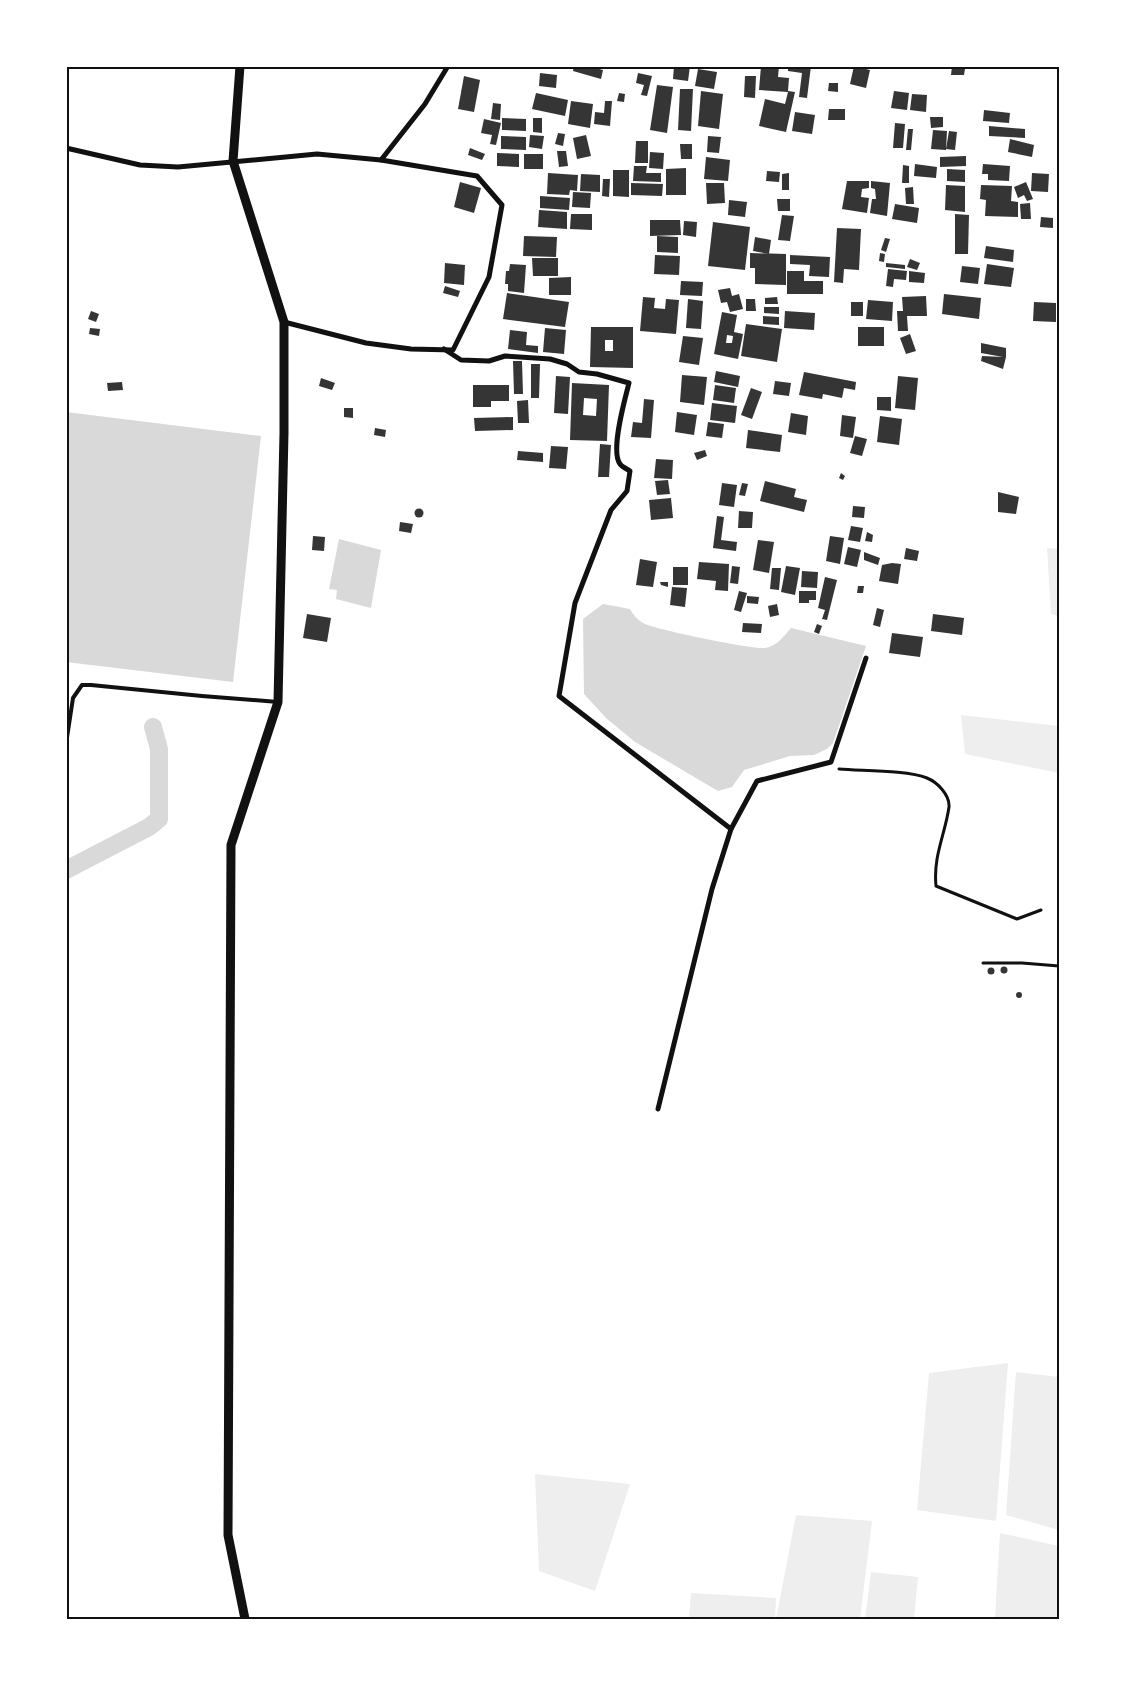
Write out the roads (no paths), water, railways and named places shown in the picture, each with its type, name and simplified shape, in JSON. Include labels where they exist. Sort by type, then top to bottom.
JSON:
[{"type":"street","points":[[240,66],[233,161],[284,322],[284,433],[278,702],[232,845],[228,1535],[246,1619]]},
{"type":"street","points":[[381,160],[425,104],[448,66]]},
{"type":"street","points":[[66,148],[140,165],[178,167],[317,154],[381,160],[477,176],[502,205],[489,277],[453,350],[411,349],[366,343],[284,322]]},
{"type":"street","points":[[444,349],[461,360],[490,362],[505,356],[550,359],[567,364],[578,372],[597,374],[629,383],[619,428],[617,454],[620,464],[630,471],[627,491],[611,510],[575,603],[559,696],[731,829]]},
{"type":"street","points":[[658,1109],[712,889],[731,829],[758,781],[832,762],[866,658]]},
{"type":"lane","points":[[66,744],[73,698],[82,685],[91,684],[278,702]]},
{"type":"waterway","points":[[66,870],[149,827],[159,819],[159,749],[153,727]]}]
